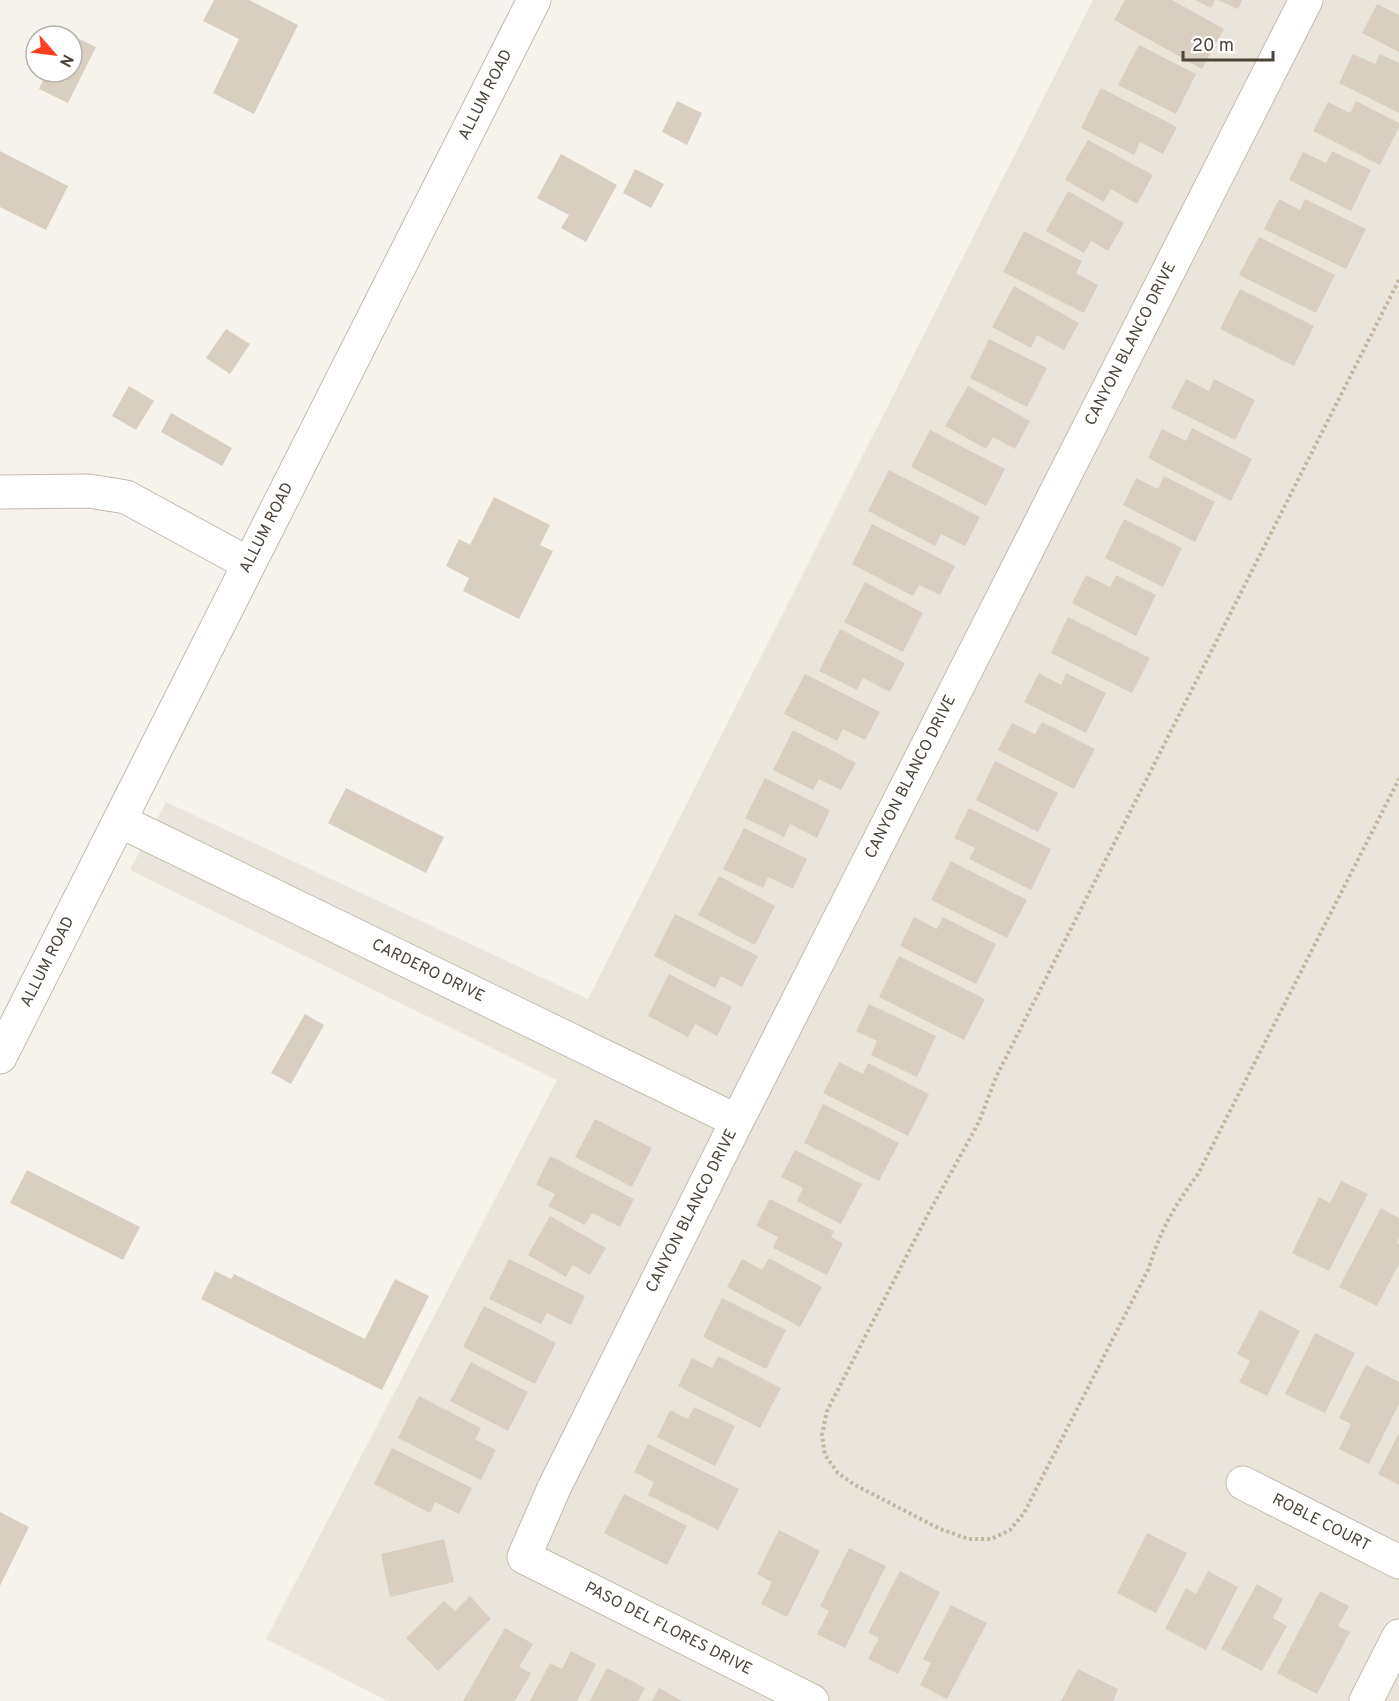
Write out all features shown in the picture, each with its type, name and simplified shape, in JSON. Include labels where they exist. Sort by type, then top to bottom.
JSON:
[{"type":"street","name":"CANYON BLANCO DRIVE","points":[[524,1557],[554,1488],[737,1121],[1306,0]]},
{"type":"street","name":"ALLUM ROAD","points":[[0,1057],[249,564],[526,3]]},
{"type":"street","points":[[0,492],[89,491],[126,497],[249,564]]},
{"type":"street","name":"CARDERO DRIVE","points":[[120,821],[737,1121]]},
{"type":"street","name":"ROBLE COURT","points":[[1243,1483],[1399,1562]]},
{"type":"street","name":"PASO DEL FLORES DRIVE","points":[[524,1557],[812,1701]]},
{"type":"street","points":[[1366,1701],[1399,1636]]},
{"type":"path","points":[[1399,280],[996,1077],[979,1122],[926,1218],[827,1411],[822,1435],[825,1455],[838,1473],[855,1485],[950,1532],[969,1539],[991,1539],[1010,1530],[1024,1513],[1148,1270],[1157,1241],[1168,1217],[1198,1174],[1399,779]]},
{"type":"shaded area","points":[[1093,0],[1399,0],[1399,1701],[388,1701],[266,1639],[557,1080],[130,870],[166,802],[588,999]]},
{"type":"building","points":[[214,0],[249,0],[298,25],[254,114],[213,93],[239,39],[203,21]]},
{"type":"building","points":[[1125,0],[1172,0],[1224,29],[1202,69],[1114,20]]},
{"type":"building","points":[[1195,0],[1215,0],[1211,8]]},
{"type":"building","points":[[1218,0],[1242,0],[1238,9]]},
{"type":"building","points":[[1377,4],[1399,15],[1399,52],[1362,33]]},
{"type":"building","points":[[84,41],[96,47],[84,71]]},
{"type":"building","points":[[1139,45],[1196,74],[1176,114],[1118,85]]},
{"type":"building","points":[[1353,54],[1375,64],[1380,54],[1399,63],[1399,113],[1339,83]]},
{"type":"building","points":[[41,84],[78,84],[68,103],[39,89]]},
{"type":"building","points":[[1101,88],[1177,127],[1163,154],[1140,142],[1134,155],[1081,128]]},
{"type":"building","points":[[677,101],[702,113],[687,145],[662,132]]},
{"type":"building","points":[[1356,101],[1399,123],[1380,165],[1313,131],[1328,102],[1350,113]]},
{"type":"building","points":[[1088,140],[1153,175],[1137,204],[1111,189],[1104,202],[1065,180]]},
{"type":"building","points":[[0,151],[68,186],[46,230],[0,207]]},
{"type":"building","points":[[1332,151],[1371,170],[1351,211],[1289,180],[1303,152],[1326,163]]},
{"type":"building","points":[[561,154],[617,185],[586,242],[561,228],[569,215],[537,198]]},
{"type":"building","points":[[635,169],[664,184],[651,208],[623,193]]},
{"type":"building","points":[[1068,191],[1124,223],[1108,251],[1091,241],[1084,253],[1046,231]]},
{"type":"building","points":[[1279,199],[1300,210],[1305,199],[1366,229],[1346,269],[1264,229]]},
{"type":"building","points":[[1024,231],[1082,261],[1076,273],[1098,285],[1084,313],[1003,272]]},
{"type":"building","points":[[1259,237],[1335,275],[1316,313],[1239,275]]},
{"type":"building","points":[[1014,286],[1079,323],[1064,350],[1037,335],[1031,348],[992,327]]},
{"type":"building","points":[[1240,289],[1314,326],[1294,366],[1220,329]]},
{"type":"building","points":[[226,329],[250,344],[230,374],[206,358]]},
{"type":"building","points":[[989,339],[1047,368],[1027,407],[970,378]]},
{"type":"building","points":[[1186,379],[1209,391],[1214,379],[1255,400],[1235,440],[1171,408]]},
{"type":"building","points":[[129,386],[154,401],[136,430],[112,416]]},
{"type":"building","points":[[968,386],[1030,421],[1015,449],[993,437],[986,449],[945,426]]},
{"type":"building","points":[[171,413],[232,448],[222,466],[161,432]]},
{"type":"building","points":[[1192,428],[1252,459],[1231,501],[1148,458],[1162,429],[1186,441]]},
{"type":"building","points":[[930,430],[1005,469],[986,506],[911,467]]},
{"type":"building","points":[[889,470],[980,517],[965,546],[941,534],[935,546],[868,511]]},
{"type":"building","points":[[1164,476],[1215,502],[1195,542],[1123,505],[1136,478],[1158,489]]},
{"type":"building","points":[[494,497],[550,525],[540,545],[553,551],[519,619],[463,591],[469,578],[446,566],[459,539],[470,545]]},
{"type":"building","points":[[1124,519],[1182,548],[1163,587],[1105,558]]},
{"type":"building","points":[[872,524],[955,566],[940,595],[919,585],[913,596],[852,564]]},
{"type":"building","points":[[1086,575],[1110,587],[1116,575],[1156,595],[1136,636],[1072,603]]},
{"type":"building","points":[[865,582],[923,613],[903,652],[844,622]]},
{"type":"building","points":[[1068,617],[1150,658],[1132,693],[1051,653]]},
{"type":"building","points":[[840,629],[905,663],[890,692],[863,678],[857,690],[819,671]]},
{"type":"building","points":[[1039,673],[1061,685],[1066,673],[1106,693],[1086,733],[1024,702]]},
{"type":"building","points":[[805,674],[880,712],[865,740],[843,729],[837,741],[784,714]]},
{"type":"building","points":[[1042,722],[1095,749],[1074,789],[998,750],[1012,723],[1035,734]]},
{"type":"building","points":[[793,730],[856,763],[841,790],[819,779],[813,790],[773,770]]},
{"type":"building","points":[[995,761],[1058,793],[1038,832],[976,800]]},
{"type":"building","points":[[765,778],[830,810],[817,838],[790,824],[784,837],[745,818]]},
{"type":"building","points":[[346,788],[444,837],[426,873],[328,823]]},
{"type":"building","points":[[969,808],[1051,849],[1031,890],[969,859],[975,848],[954,838]]},
{"type":"building","points":[[744,828],[807,859],[793,889],[768,877],[763,888],[723,869]]},
{"type":"building","points":[[951,861],[1027,900],[1007,938],[931,900]]},
{"type":"building","points":[[719,876],[775,906],[755,945],[698,915]]},
{"type":"building","points":[[675,914],[758,956],[742,987],[721,976],[715,988],[654,956]]},
{"type":"building","points":[[914,917],[937,929],[943,917],[996,944],[976,984],[900,946]]},
{"type":"building","points":[[899,956],[985,999],[964,1040],[879,997]]},
{"type":"building","points":[[669,974],[732,1007],[717,1036],[695,1024],[688,1037],[648,1016]]},
{"type":"building","points":[[869,1004],[936,1036],[917,1077],[871,1055],[877,1041],[856,1031]]},
{"type":"building","points":[[305,1014],[324,1025],[291,1084],[271,1073]]},
{"type":"building","points":[[839,1062],[863,1074],[868,1063],[929,1094],[908,1136],[823,1093]]},
{"type":"building","points":[[823,1104],[899,1143],[879,1181],[804,1143]]},
{"type":"building","points":[[595,1119],[652,1148],[632,1187],[575,1157]]},
{"type":"building","points":[[795,1150],[862,1184],[841,1224],[797,1201],[803,1188],[781,1177]]},
{"type":"building","points":[[550,1156],[634,1199],[620,1227],[592,1213],[585,1225],[548,1206],[555,1194],[536,1185]]},
{"type":"building","points":[[27,1170],[140,1227],[123,1260],[10,1203]]},
{"type":"building","points":[[1341,1181],[1368,1194],[1329,1271],[1292,1253],[1319,1197],[1330,1203]]},
{"type":"building","points":[[770,1199],[834,1231],[831,1237],[843,1243],[827,1275],[773,1248],[778,1237],[756,1226]]},
{"type":"building","points":[[1381,1208],[1399,1218],[1397,1243],[1399,1244],[1399,1264],[1377,1306],[1339,1287]]},
{"type":"building","points":[[550,1216],[606,1248],[590,1275],[573,1265],[566,1277],[528,1255]]},
{"type":"building","points":[[769,1258],[822,1287],[800,1327],[727,1287],[742,1259],[762,1270]]},
{"type":"building","points":[[509,1259],[585,1296],[571,1325],[547,1313],[541,1324],[489,1299]]},
{"type":"building","points":[[215,1271],[231,1279],[234,1274],[365,1339],[395,1279],[429,1296],[382,1390],[201,1299]]},
{"type":"building","points":[[722,1298],[786,1330],[766,1369],[703,1337]]},
{"type":"building","points":[[484,1306],[556,1343],[535,1384],[463,1347]]},
{"type":"building","points":[[1260,1310],[1300,1331],[1267,1396],[1239,1382],[1250,1361],[1237,1354]]},
{"type":"building","points":[[1315,1333],[1355,1353],[1325,1413],[1285,1394]]},
{"type":"building","points":[[718,1356],[781,1388],[760,1428],[678,1386],[692,1358],[712,1368]]},
{"type":"building","points":[[471,1362],[528,1392],[508,1431],[450,1401]]},
{"type":"building","points":[[1366,1365],[1399,1382],[1399,1404],[1369,1464],[1339,1449],[1351,1424],[1339,1418]]},
{"type":"building","points":[[419,1396],[481,1428],[475,1439],[496,1450],[481,1480],[398,1438]]},
{"type":"building","points":[[694,1407],[735,1426],[715,1466],[657,1437],[670,1410],[688,1419]]},
{"type":"building","points":[[1399,1433],[1399,1485],[1378,1474]]},
{"type":"building","points":[[648,1444],[739,1489],[718,1530],[648,1495],[654,1482],[634,1472]]},
{"type":"building","points":[[392,1448],[472,1488],[459,1514],[435,1502],[430,1513],[374,1484]]},
{"type":"building","points":[[624,1494],[687,1526],[667,1565],[604,1533]]},
{"type":"building","points":[[0,1512],[29,1527],[0,1586]]},
{"type":"building","points":[[779,1530],[820,1551],[787,1617],[761,1604],[772,1582],[757,1574]]},
{"type":"building","points":[[1147,1533],[1187,1553],[1156,1613],[1117,1593]]},
{"type":"building","points":[[444,1539],[454,1582],[390,1597],[381,1554]]},
{"type":"building","points":[[849,1548],[886,1566],[845,1648],[817,1634],[829,1611],[820,1606]]},
{"type":"building","points":[[900,1571],[940,1592],[898,1674],[868,1659],[879,1638],[868,1633]]},
{"type":"building","points":[[1208,1571],[1238,1587],[1206,1650],[1165,1629],[1186,1588],[1196,1594]]},
{"type":"building","points":[[1257,1584],[1283,1599],[1273,1618],[1287,1626],[1262,1671],[1221,1649]]},
{"type":"building","points":[[1320,1591],[1349,1606],[1338,1626],[1350,1632],[1317,1694],[1277,1673]]},
{"type":"building","points":[[470,1596],[491,1619],[438,1671],[406,1638],[444,1601],[455,1611]]},
{"type":"building","points":[[951,1605],[987,1623],[947,1699],[920,1685],[931,1663],[923,1659]]},
{"type":"building","points":[[505,1628],[533,1644],[519,1667],[531,1673],[515,1701],[463,1701]]},
{"type":"building","points":[[571,1651],[596,1664],[577,1701],[530,1701],[550,1663],[562,1669]]},
{"type":"building","points":[[607,1668],[645,1688],[638,1701],[590,1701]]},
{"type":"building","points":[[1078,1669],[1118,1689],[1113,1701],[1061,1701]]},
{"type":"building","points":[[659,1688],[682,1701],[652,1701]]}]
